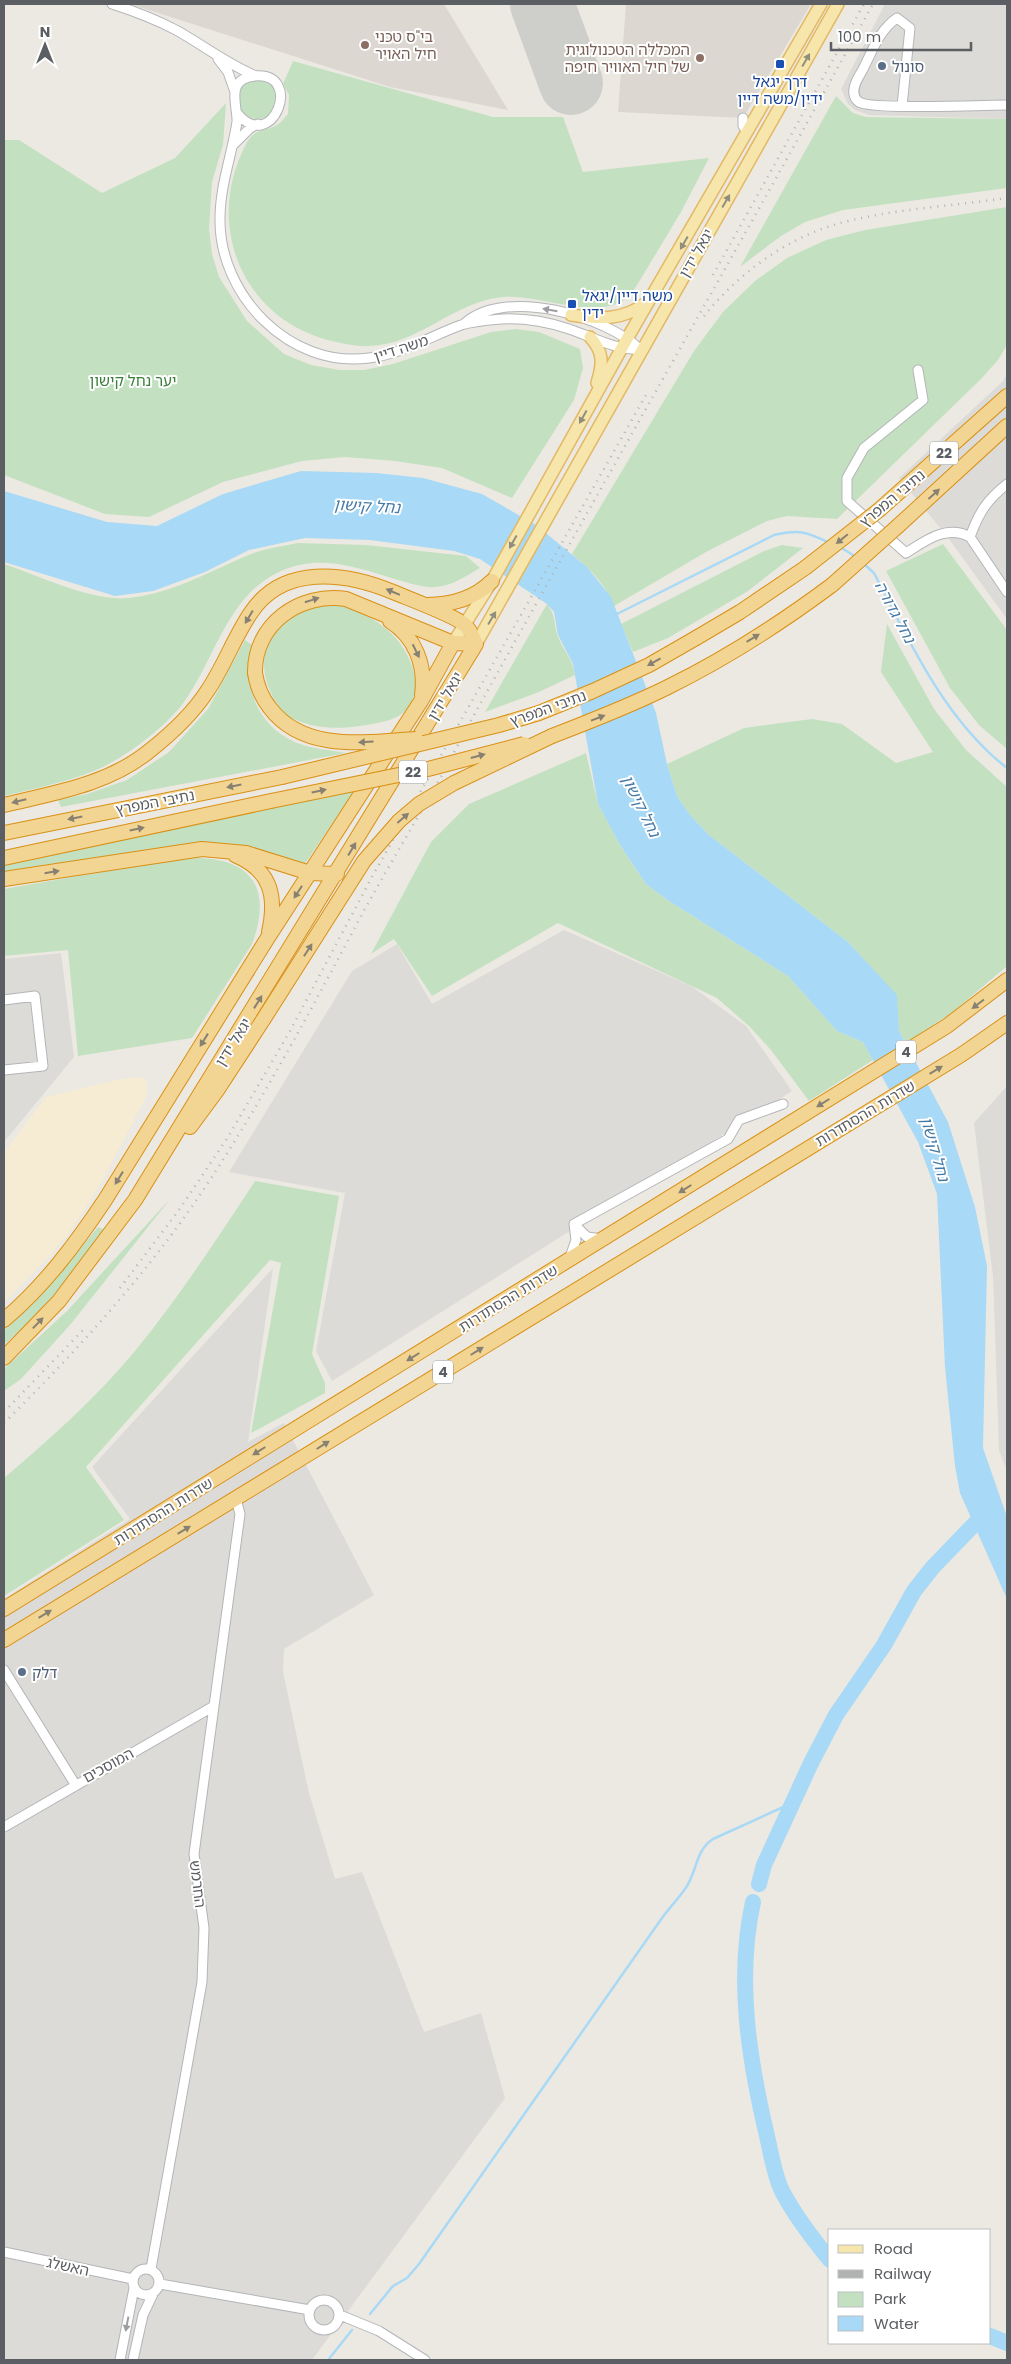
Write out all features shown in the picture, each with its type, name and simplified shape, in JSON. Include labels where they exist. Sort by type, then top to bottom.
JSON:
[{"type":"highway","points":[[929,467],[1007,385]]},
{"type":"highway","name":"נתיבי המפרץ","points":[[4,832],[282,776],[449,737],[539,713],[593,691],[649,665],[696,638],[740,612],[805,568],[879,510],[1007,396]]},
{"type":"highway","name":"נתיבי המפרץ","points":[[4,858],[428,769],[552,736],[612,713],[668,687],[800,609],[832,585],[1007,426]]},
{"type":"highway","points":[[4,805],[89,784],[118,771],[146,754],[178,728],[208,691],[250,614],[263,599],[281,585],[319,575],[373,583],[465,624],[476,644]]},
{"type":"highway","points":[[424,605],[445,604],[468,598],[484,589],[492,581]]},
{"type":"highway","points":[[449,737],[341,743],[291,729],[278,719],[265,702],[256,684],[255,673],[259,644],[270,627],[282,614],[297,605],[316,598],[332,596],[368,606],[453,643],[476,644]]},
{"type":"highway","points":[[368,606],[393,623],[408,637],[417,652],[424,679],[421,701]]},
{"type":"highway","name":"יגאל ידין","points":[[4,1320],[46,1280],[84,1232],[267,939],[421,701],[453,643]]},
{"type":"highway","name":"יגאל ידין","points":[[4,1358],[59,1302],[136,1200],[476,644]]},
{"type":"highway","points":[[136,1200],[218,1089],[375,846],[399,821],[419,804],[454,783],[552,736]]},
{"type":"highway","points":[[4,879],[177,851],[221,850],[246,853],[310,873],[337,874]]},
{"type":"highway","points":[[221,850],[248,862],[263,876],[269,885],[273,908],[267,939]]},
{"type":"highway","name":"שדרות ההסתדרות","points":[[4,1609],[865,1078],[947,1026],[1007,980]]},
{"type":"highway","name":"שדרות ההסתדרות","points":[[4,1640],[960,1055],[1007,1023]]},
{"type":"main road","name":"יגאל ידין","points":[[453,643],[492,581],[628,338],[821,4]]},
{"type":"main road","name":"יגאל ידין","points":[[476,644],[551,515],[641,350],[838,4]]},
{"type":"main road","points":[[572,315],[601,318],[622,317],[637,310],[652,299]]},
{"type":"main road","points":[[590,337],[598,346],[602,357],[601,370],[593,400]]},
{"type":"street","points":[[112,4],[149,17],[176,30],[215,55],[257,76],[274,82],[279,90],[281,99],[280,109],[275,117],[250,128],[231,147]]},
{"type":"street","points":[[902,106],[910,28],[897,18],[885,26],[854,85],[854,92],[860,103],[869,106],[902,106],[1007,105]]},
{"type":"street","points":[[215,55],[228,72],[235,92],[234,104],[237,113],[244,120],[258,124]]},
{"type":"street","points":[[235,92],[243,81],[257,76]]},
{"type":"street","name":"משה דיין","points":[[237,113],[224,177],[220,220],[221,244],[228,268],[241,294],[254,310],[286,339],[331,357],[368,358],[407,348],[463,325],[481,312],[500,306],[536,307],[572,315],[628,338],[641,350]]},
{"type":"street","points":[[743,118],[743,126],[747,130]]},
{"type":"street","name":"משה דיין","points":[[463,325],[502,319],[529,320],[543,322],[622,349],[641,350]]},
{"type":"street","points":[[918,370],[923,400],[864,448],[847,478],[847,501],[906,553],[938,534],[960,532],[970,537],[1007,592]]},
{"type":"street","points":[[970,537],[977,518],[991,497],[1007,484]]},
{"type":"street","points":[[4,1000],[35,996],[43,1066],[4,1070]]},
{"type":"street","points":[[574,1224],[728,1139],[739,1120],[783,1104]]},
{"type":"street","points":[[574,1224],[588,1237],[604,1239]]},
{"type":"street","points":[[568,1261],[576,1240],[574,1224]]},
{"type":"street","name":"החרמש","points":[[151,2269],[202,1982],[204,1928],[194,1854],[240,1514],[236,1499]]},
{"type":"street","points":[[4,1670],[75,1784]]},
{"type":"street","name":"המוסכים","points":[[4,1827],[75,1784],[214,1706]]},
{"type":"street","name":"האשלג","points":[[4,2252],[134,2284]]},
{"type":"street","points":[[120,2360],[134,2284],[142,2269],[151,2269],[159,2276],[160,2284],[143,2315],[133,2360]]},
{"type":"street","points":[[134,2284],[144,2295],[153,2294]]},
{"type":"street","points":[[160,2284],[310,2310]]},
{"type":"street","points":[[327,2300],[338,2307],[340,2315],[334,2326],[322,2329],[311,2322],[310,2310],[315,2303],[327,2300]]},
{"type":"street","points":[[340,2315],[379,2331],[425,2360]]},
{"type":"shaded area","name":"בי\"ס טכני חיל האויר","points":[[130,4],[444,4],[508,110],[390,87]]},
{"type":"shaded area","name":"המכללה הטכנולוגית של חיל האוויר חיפה","points":[[626,4],[811,4],[743,118],[618,112]]},
{"type":"shaded area","points":[[885,4],[1007,4],[1007,119],[869,115],[855,110],[848,104],[841,89]]},
{"type":"shaded area","points":[[1007,374],[1007,619],[946,535],[899,478],[1003,381]]},
{"type":"shaded area","points":[[564,930],[691,986],[746,1026],[792,1091],[332,1381],[316,1351],[345,1193],[229,1172],[352,971],[397,944],[432,1004]]},
{"type":"shaded area","points":[[61,953],[74,1057],[4,1142],[4,959]]},
{"type":"shaded area","points":[[1007,1086],[1007,1471],[999,1450],[993,1276],[974,1123]]},
{"type":"shaded area","points":[[273,1268],[248,1442],[284,1423],[374,1595],[284,1649],[283,1672],[309,1793],[335,1879],[362,1872],[424,2032],[481,2013],[505,2098],[312,2360],[4,2360],[4,1599],[130,1519],[92,1467]]},
{"type":"green space","points":[[293,61],[493,117],[563,117],[583,172],[709,158],[681,212],[631,295],[618,303],[603,307],[587,308],[536,299],[503,297],[485,300],[468,306],[420,331],[387,344],[361,346],[336,342],[304,331],[277,314],[255,292],[240,266],[231,237],[229,207],[234,175],[249,139],[256,133],[278,124],[288,114],[289,95],[283,84]]},
{"type":"green space","points":[[257,79],[271,85],[277,99],[271,113],[257,119],[243,113],[237,99],[243,85]]},
{"type":"green space","points":[[836,96],[853,113],[866,117],[1007,119],[1007,188],[843,210],[805,222],[781,236],[740,267]]},
{"type":"green space","name":"יער נחל קישון","points":[[226,103],[223,145],[212,182],[209,229],[212,254],[219,277],[247,321],[284,354],[311,365],[340,370],[364,370],[393,364],[491,332],[515,329],[539,332],[580,349],[583,368],[574,400],[512,498],[442,468],[395,461],[345,457],[302,461],[223,482],[149,517],[105,514],[4,475],[4,140],[19,140],[102,193],[175,158]]},
{"type":"green space","points":[[1007,207],[1007,345],[998,360],[982,378],[837,519],[787,516],[767,521],[706,552],[614,606],[611,598],[596,577],[572,554],[694,351],[723,312],[755,281],[787,258],[826,240],[865,230]]},
{"type":"green space","points":[[298,543],[366,545],[466,556],[480,568],[453,583],[431,587],[412,584],[340,564],[311,563],[281,571],[263,581],[235,611],[184,702],[166,722],[142,743],[103,767],[91,772],[48,786],[4,796],[4,564],[82,592],[114,598],[128,598],[161,592],[259,551]]},
{"type":"green space","points":[[943,544],[1007,630],[1007,749],[979,725],[950,688],[886,571]]},
{"type":"green space","points":[[782,545],[803,548],[748,591],[668,638],[633,652],[621,624],[764,551]]},
{"type":"green space","points":[[334,604],[357,611],[378,623],[401,644],[413,670],[415,684],[414,697],[408,708],[398,716],[382,722],[361,726],[339,728],[317,726],[306,724],[288,716],[273,697],[264,671],[264,660],[270,640],[276,630],[294,615]]},
{"type":"green space","points":[[547,604],[553,615],[557,634],[572,664],[575,675],[539,692],[485,712]]},
{"type":"green space","points":[[887,624],[934,709],[966,750],[1007,787],[1007,966],[954,1011],[906,1044],[899,1031],[896,995],[848,942],[709,835],[690,815],[677,796],[667,764],[744,728],[812,719],[842,724],[896,763],[933,752],[881,672]]},
{"type":"green space","points":[[245,640],[252,645],[249,660],[251,689],[263,716],[272,727],[283,736],[297,743],[346,753],[61,807],[58,800],[87,794],[127,780],[169,752],[208,709]]},
{"type":"green space","points":[[586,753],[598,804],[620,845],[646,884],[669,901],[788,976],[837,1031],[863,1042],[873,1060],[809,1101],[771,1050],[750,1027],[717,998],[558,923],[432,996],[394,939],[371,954],[431,842],[469,804]]},
{"type":"green space","points":[[354,791],[304,865],[243,847],[198,842],[4,871],[4,864]]},
{"type":"green space","points":[[195,858],[232,864],[244,871],[253,881],[258,893],[260,908],[258,925],[252,944],[192,1038],[78,1056],[68,950],[4,956],[4,889],[146,864]]},
{"type":"green space","points":[[255,1181],[339,1196],[312,1354],[325,1383],[325,1393],[251,1433],[281,1263],[270,1260],[86,1467],[124,1520],[4,1596],[4,1478],[72,1418],[135,1351],[182,1289]]},
{"type":"green space","points":[[171,1198],[70,1325],[21,1379],[4,1391],[4,1369],[67,1311]]},
{"type":"green space","points":[[98,1227],[105,1230],[82,1261],[45,1305],[4,1345],[4,1330],[42,1294]]},
{"type":"sand","points":[[138,1077],[146,1080],[147,1095],[110,1166],[79,1219],[60,1244],[4,1302],[4,1153],[46,1097],[117,1080]]},
{"type":"water","name":"נחל קישון","points":[[301,471],[376,473],[423,478],[482,494],[536,525],[587,567],[611,597],[656,713],[667,764],[677,796],[690,815],[709,835],[848,942],[897,995],[899,1031],[948,1122],[975,1207],[987,1266],[983,1448],[1007,1517],[1007,1599],[960,1493],[955,1466],[945,1367],[937,1194],[918,1142],[863,1042],[837,1031],[788,976],[669,901],[646,884],[620,845],[598,804],[573,664],[558,635],[554,612],[547,604],[480,559],[454,551],[370,540],[305,538],[249,550],[205,572],[153,591],[115,596],[4,562],[4,491],[107,522],[157,526],[223,494]]},
{"type":"waterway","name":"נחל גדורה","points":[[615,615],[774,535],[797,532],[815,536],[830,543]]},
{"type":"waterway","name":"נחל גדורה","points":[[840,547],[856,557]]},
{"type":"waterway","name":"נחל גדורה","points":[[864,564],[874,573],[915,652],[947,703],[985,749],[1007,768]]},
{"type":"waterway","points":[[759,1884],[764,1865],[811,1763],[836,1715],[884,1645],[914,1591],[933,1567],[990,1508]]},
{"type":"waterway","points":[[370,2314],[393,2286],[407,2278],[419,2264],[662,1918],[684,1890],[700,1854],[707,1844],[713,1839],[792,1803]]},
{"type":"waterway","points":[[753,1902],[745,1960],[745,1990],[750,2049],[761,2107],[775,2171],[782,2191],[804,2227],[828,2257]]},
{"type":"waterway","points":[[328,2360],[352,2330]]},
{"type":"waterway","points":[[991,2336],[1007,2343]]},
{"type":"runway","points":[[542,4],[571,83]]},
{"type":"railway","points":[[713,275],[864,4]]},
{"type":"railway","points":[[4,1423],[53,1374],[144,1270],[186,1215],[256,1106],[873,4]]},
{"type":"railway","points":[[704,316],[747,272],[781,249],[818,231],[837,224],[878,215],[1007,198]]},
{"type":"railway","points":[[120,1288],[179,1210],[228,1137],[290,1031],[373,875],[646,395]]},
{"type":"railway","points":[[4,1412],[85,1328]]},
{"type":"place","name":"בי\"ס טכני חיל האויר","points":[[365,45]]},
{"type":"place","name":"המכללה הטכנולוגית של חיל האוויר חיפה","points":[[700,58]]},
{"type":"place","name":"דרך יגאל ידין/משה דיין","points":[[780,64]]},
{"type":"place","name":"סונול","points":[[882,66]]},
{"type":"place","name":"משה דיין/יגאל ידין","points":[[572,304]]},
{"type":"place","name":"דלק","points":[[22,1672]]}]
